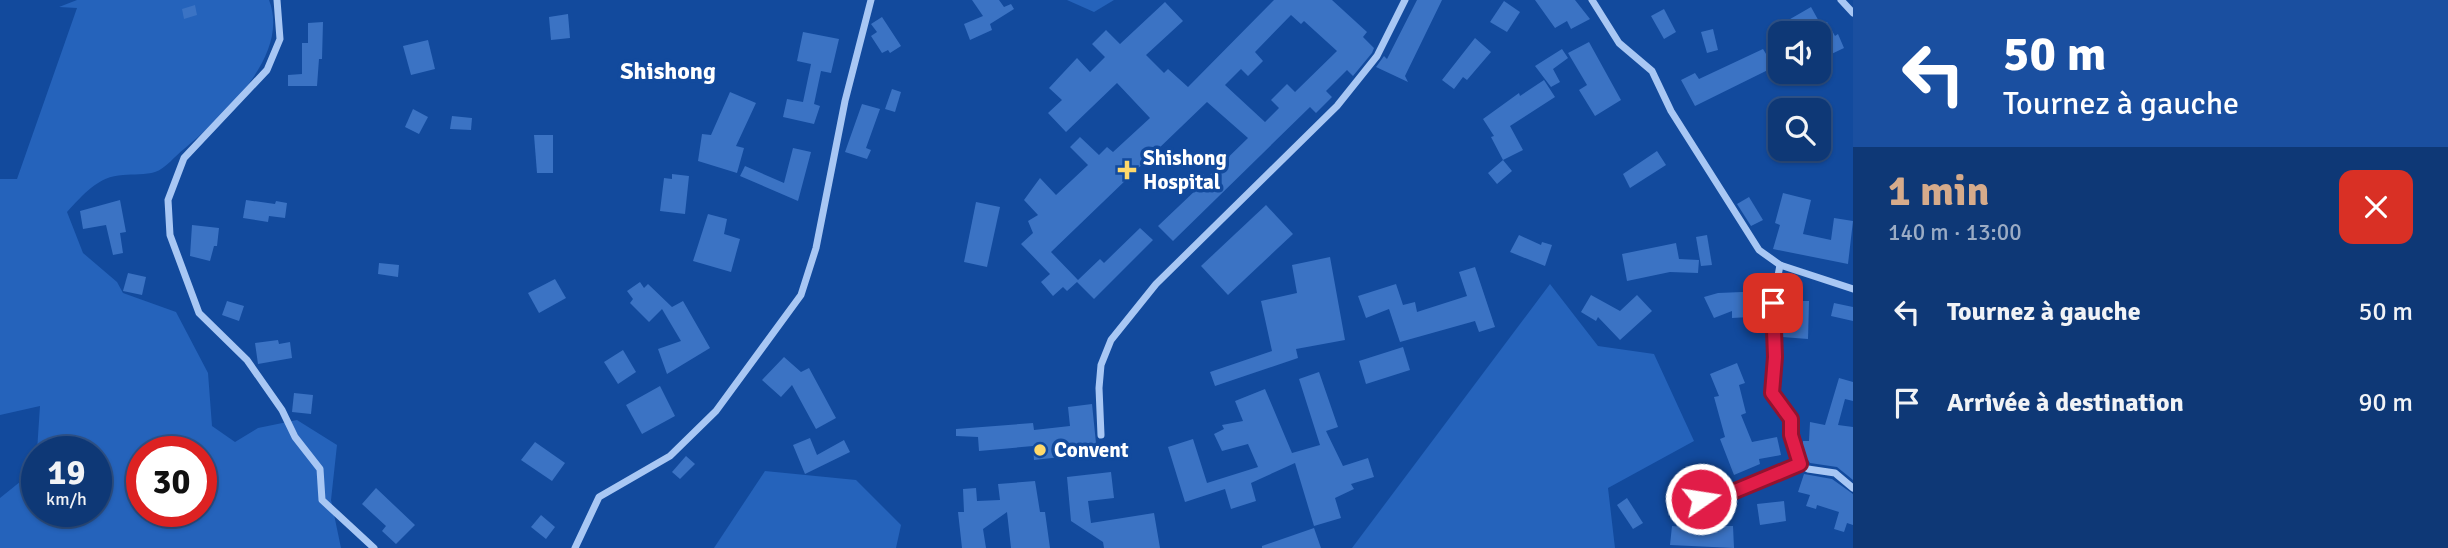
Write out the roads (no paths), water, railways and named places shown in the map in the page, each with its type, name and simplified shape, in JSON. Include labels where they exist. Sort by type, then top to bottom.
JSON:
[{"type":"street","points":[[277,0],[281,39],[267,70],[184,158],[168,200],[170,234],[199,313],[247,360],[282,410],[295,437],[320,469],[323,500],[374,548]]},
{"type":"street","points":[[575,548],[599,497],[670,456],[716,411],[801,295],[816,248],[845,101],[871,0]]},
{"type":"street","points":[[1101,435],[1101,365],[1111,340],[1156,284],[1337,106],[1377,56],[1405,0]]},
{"type":"street","points":[[1592,0],[1619,43],[1652,71],[1671,111],[1759,250],[1780,265],[1853,289]]},
{"type":"street","points":[[1841,0],[1853,13]]},
{"type":"street","points":[[1780,265],[1773,303],[1775,357],[1772,393],[1791,419],[1791,435],[1800,464],[1808,469],[1835,473],[1853,488]]},
{"type":"street","points":[[1701,499],[1735,491],[1800,464]]},
{"type":"place","name":"Shishong Hospital","points":[[1127,170]]},
{"type":"place","name":"Convent","points":[[1040,450]]},
{"type":"district","name":"Shishong","points":[[668,71]]}]
